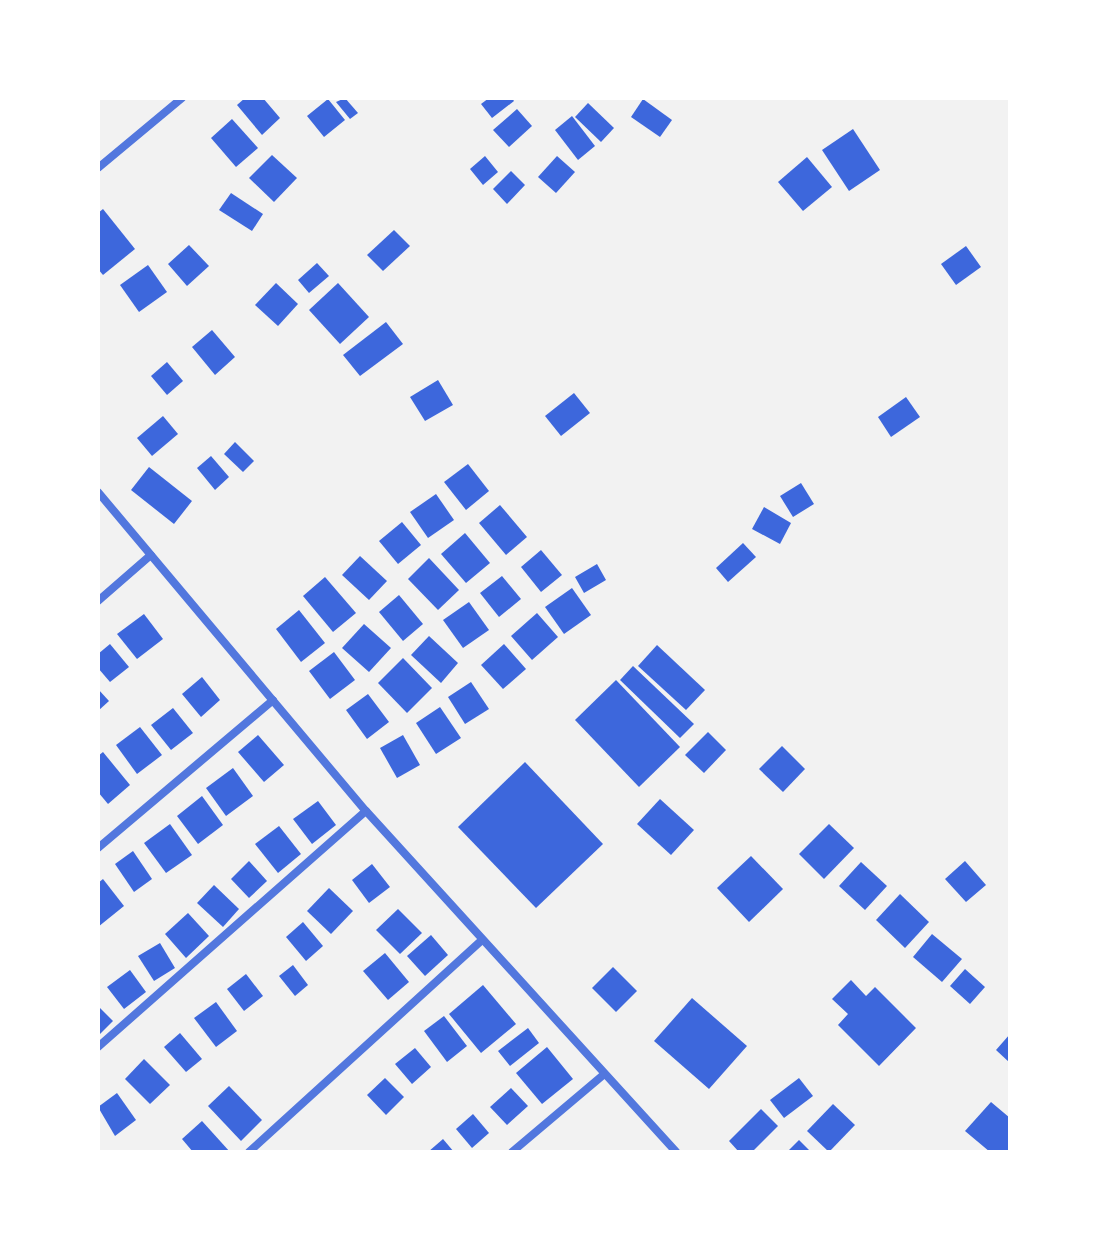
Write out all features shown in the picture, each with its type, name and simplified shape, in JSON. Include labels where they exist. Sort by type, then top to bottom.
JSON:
[{"type":"street","points":[[98,168],[182,98]]},
{"type":"street","points":[[98,492],[366,811],[676,1152]]},
{"type":"street","points":[[98,601],[151,555]]},
{"type":"street","points":[[98,848],[273,700]]},
{"type":"street","points":[[98,1047],[366,811]]},
{"type":"street","points":[[249,1152],[482,940]]},
{"type":"street","points":[[512,1152],[603,1075]]},
{"type":"building","points":[[245,98],[263,98],[280,118],[262,135],[237,105]]},
{"type":"building","points":[[345,98],[358,113],[350,119],[336,102]]},
{"type":"building","points":[[489,98],[512,98],[514,101],[492,118],[481,104]]},
{"type":"building","points":[[328,99],[345,120],[324,137],[307,116]]},
{"type":"building","points":[[643,99],[672,120],[660,137],[631,117]]},
{"type":"building","points":[[588,103],[614,128],[601,142],[575,117]]},
{"type":"building","points":[[517,109],[532,126],[509,147],[493,130]]},
{"type":"building","points":[[572,116],[595,146],[578,160],[555,130]]},
{"type":"building","points":[[232,119],[258,148],[236,167],[211,138]]},
{"type":"building","points":[[853,129],[880,170],[849,191],[822,150]]},
{"type":"building","points":[[272,155],[297,178],[274,202],[249,178]]},
{"type":"building","points":[[485,156],[498,172],[483,185],[470,169]]},
{"type":"building","points":[[557,156],[575,172],[556,193],[538,177]]},
{"type":"building","points":[[807,157],[832,187],[803,211],[778,182]]},
{"type":"building","points":[[511,171],[525,185],[507,204],[493,189]]},
{"type":"building","points":[[231,193],[263,214],[252,231],[219,210]]},
{"type":"building","points":[[103,209],[135,249],[103,275],[98,269],[98,213]]},
{"type":"building","points":[[394,230],[410,246],[383,271],[367,255]]},
{"type":"building","points":[[189,245],[209,266],[187,286],[168,264]]},
{"type":"building","points":[[966,246],[981,267],[956,285],[941,264]]},
{"type":"building","points":[[317,263],[329,276],[309,293],[298,280]]},
{"type":"building","points":[[148,265],[167,292],[139,312],[120,285]]},
{"type":"building","points":[[276,283],[298,304],[278,326],[255,305]]},
{"type":"building","points":[[338,283],[369,317],[340,344],[309,310]]},
{"type":"building","points":[[386,322],[403,344],[360,376],[343,355]]},
{"type":"building","points":[[212,330],[235,357],[215,375],[192,347]]},
{"type":"building","points":[[167,362],[183,381],[167,395],[151,376]]},
{"type":"building","points":[[438,380],[453,405],[425,421],[410,397]]},
{"type":"building","points":[[574,393],[590,413],[561,436],[545,416]]},
{"type":"building","points":[[906,397],[920,417],[891,437],[878,417]]},
{"type":"building","points":[[163,416],[178,434],[152,456],[137,438]]},
{"type":"building","points":[[235,442],[254,461],[243,472],[224,454]]},
{"type":"building","points":[[211,456],[229,477],[215,490],[197,468]]},
{"type":"building","points":[[468,464],[489,491],[466,510],[444,482]]},
{"type":"building","points":[[149,467],[192,501],[174,524],[131,490]]},
{"type":"building","points":[[801,483],[814,504],[793,517],[780,496]]},
{"type":"building","points":[[436,494],[454,520],[428,538],[410,512]]},
{"type":"building","points":[[500,505],[527,537],[506,555],[479,523]]},
{"type":"building","points":[[764,507],[791,523],[780,544],[752,529]]},
{"type":"building","points":[[402,522],[421,545],[398,564],[379,541]]},
{"type":"building","points":[[465,533],[490,563],[466,583],[441,554]]},
{"type":"building","points":[[743,543],[756,557],[728,582],[716,568]]},
{"type":"building","points":[[541,550],[562,575],[541,592],[521,567]]},
{"type":"building","points":[[360,556],[387,581],[369,600],[342,575]]},
{"type":"building","points":[[429,558],[459,590],[438,610],[408,579]]},
{"type":"building","points":[[597,564],[606,580],[584,593],[575,577]]},
{"type":"building","points":[[502,576],[521,599],[499,617],[480,593]]},
{"type":"building","points":[[325,577],[356,613],[333,632],[303,596]]},
{"type":"building","points":[[572,588],[591,615],[564,634],[545,607]]},
{"type":"building","points":[[399,595],[423,624],[403,641],[379,612]]},
{"type":"building","points":[[469,602],[489,630],[463,648],[443,620]]},
{"type":"building","points":[[299,610],[325,643],[301,662],[276,629]]},
{"type":"building","points":[[537,613],[558,637],[532,660],[511,636]]},
{"type":"building","points":[[144,614],[163,639],[137,659],[117,634]]},
{"type":"building","points":[[364,624],[391,648],[369,672],[342,648]]},
{"type":"building","points":[[429,636],[458,663],[441,683],[411,655]]},
{"type":"building","points":[[110,644],[129,667],[110,682],[98,668],[98,654]]},
{"type":"building","points":[[504,644],[526,669],[503,689],[481,665]]},
{"type":"building","points":[[657,645],[705,690],[686,710],[638,666]]},
{"type":"building","points":[[334,652],[355,680],[330,699],[309,671]]},
{"type":"building","points":[[403,658],[432,688],[407,713],[378,683]]},
{"type":"building","points":[[633,666],[694,724],[680,738],[620,680]]},
{"type":"building","points":[[202,677],[220,700],[201,717],[182,694]]},
{"type":"building","points":[[616,680],[680,747],[639,787],[575,720]]},
{"type":"building","points":[[471,682],[489,709],[465,724],[448,697]]},
{"type":"building","points":[[98,689],[109,701],[98,711]]},
{"type":"building","points":[[368,694],[389,722],[367,739],[346,710]]},
{"type":"building","points":[[440,707],[461,738],[436,754],[416,723]]},
{"type":"building","points":[[173,708],[193,733],[171,750],[151,725]]},
{"type":"building","points":[[140,727],[162,755],[137,774],[116,745]]},
{"type":"building","points":[[708,732],[726,750],[704,773],[685,755]]},
{"type":"building","points":[[258,735],[284,765],[264,782],[238,752]]},
{"type":"building","points":[[403,735],[420,765],[397,778],[380,748]]},
{"type":"building","points":[[782,746],[805,769],[783,792],[759,769]]},
{"type":"building","points":[[103,752],[130,785],[108,804],[98,792],[98,756]]},
{"type":"building","points":[[525,762],[603,844],[536,908],[458,827]]},
{"type":"building","points":[[233,768],[253,796],[226,816],[206,788]]},
{"type":"building","points":[[202,796],[223,825],[198,844],[177,816]]},
{"type":"building","points":[[660,799],[694,830],[671,855],[637,824]]},
{"type":"building","points":[[318,801],[336,825],[312,844],[293,819]]},
{"type":"building","points":[[170,824],[192,855],[166,873],[144,843]]},
{"type":"building","points":[[829,824],[854,848],[824,879],[799,854]]},
{"type":"building","points":[[279,826],[301,854],[278,873],[255,844]]},
{"type":"building","points":[[133,851],[152,879],[134,892],[115,864]]},
{"type":"building","points":[[751,856],[783,889],[749,922],[717,888]]},
{"type":"building","points":[[249,861],[267,881],[249,898],[231,879]]},
{"type":"building","points":[[965,861],[986,885],[966,902],[945,879]]},
{"type":"building","points":[[861,862],[887,886],[865,910],[839,886]]},
{"type":"building","points":[[372,864],[390,887],[369,903],[352,880]]},
{"type":"building","points":[[103,879],[124,906],[98,927],[98,883]]},
{"type":"building","points":[[214,885],[239,909],[223,927],[197,903]]},
{"type":"building","points":[[329,888],[353,911],[331,934],[307,911]]},
{"type":"building","points":[[900,894],[929,922],[905,948],[876,920]]},
{"type":"building","points":[[398,909],[422,933],[400,954],[376,930]]},
{"type":"building","points":[[188,913],[209,936],[186,958],[165,934]]},
{"type":"building","points":[[303,922],[323,946],[306,961],[286,937]]},
{"type":"building","points":[[932,934],[962,959],[942,982],[913,957]]},
{"type":"building","points":[[431,935],[448,955],[425,976],[407,956]]},
{"type":"building","points":[[160,943],[175,968],[154,981],[138,956]]},
{"type":"building","points":[[385,953],[409,982],[388,1000],[363,971]]},
{"type":"building","points":[[293,965],[308,985],[295,996],[279,976]]},
{"type":"building","points":[[613,967],[637,991],[616,1012],[592,988]]},
{"type":"building","points":[[965,969],[985,987],[970,1004],[950,986]]},
{"type":"building","points":[[130,970],[146,992],[124,1009],[107,987]]},
{"type":"building","points":[[246,974],[263,996],[244,1011],[227,989]]},
{"type":"building","points":[[851,980],[866,996],[875,987],[916,1028],[879,1066],[838,1025],[848,1014],[832,999]]},
{"type":"building","points":[[483,985],[516,1024],[481,1053],[449,1014]]},
{"type":"building","points":[[692,998],[747,1046],[709,1089],[654,1041]]},
{"type":"building","points":[[216,1002],[237,1031],[216,1047],[194,1018]]},
{"type":"building","points":[[98,1006],[113,1021],[98,1036]]},
{"type":"building","points":[[444,1016],[467,1046],[447,1062],[424,1031]]},
{"type":"building","points":[[528,1028],[539,1043],[510,1066],[498,1051]]},
{"type":"building","points":[[180,1033],[202,1059],[186,1072],[164,1047]]},
{"type":"building","points":[[1010,1034],[1010,1063],[996,1050]]},
{"type":"building","points":[[547,1047],[573,1079],[542,1104],[516,1073]]},
{"type":"building","points":[[415,1048],[431,1067],[412,1084],[395,1064]]},
{"type":"building","points":[[144,1059],[170,1085],[150,1104],[125,1079]]},
{"type":"building","points":[[385,1078],[404,1097],[386,1115],[367,1095]]},
{"type":"building","points":[[799,1078],[813,1096],[784,1118],[770,1100]]},
{"type":"building","points":[[229,1086],[262,1120],[241,1141],[208,1106]]},
{"type":"building","points":[[511,1088],[528,1106],[507,1125],[490,1107]]},
{"type":"building","points":[[117,1093],[136,1120],[115,1136],[98,1107]]},
{"type":"building","points":[[991,1102],[1010,1118],[1010,1152],[990,1152],[965,1131]]},
{"type":"building","points":[[833,1104],[855,1125],[829,1152],[807,1131]]},
{"type":"building","points":[[761,1109],[778,1126],[752,1152],[739,1152],[729,1141]]},
{"type":"building","points":[[473,1114],[489,1133],[472,1148],[456,1129]]},
{"type":"building","points":[[202,1121],[230,1152],[193,1152],[182,1139]]},
{"type":"building","points":[[443,1139],[454,1152],[428,1152]]},
{"type":"building","points":[[799,1140],[811,1152],[787,1152]]}]
